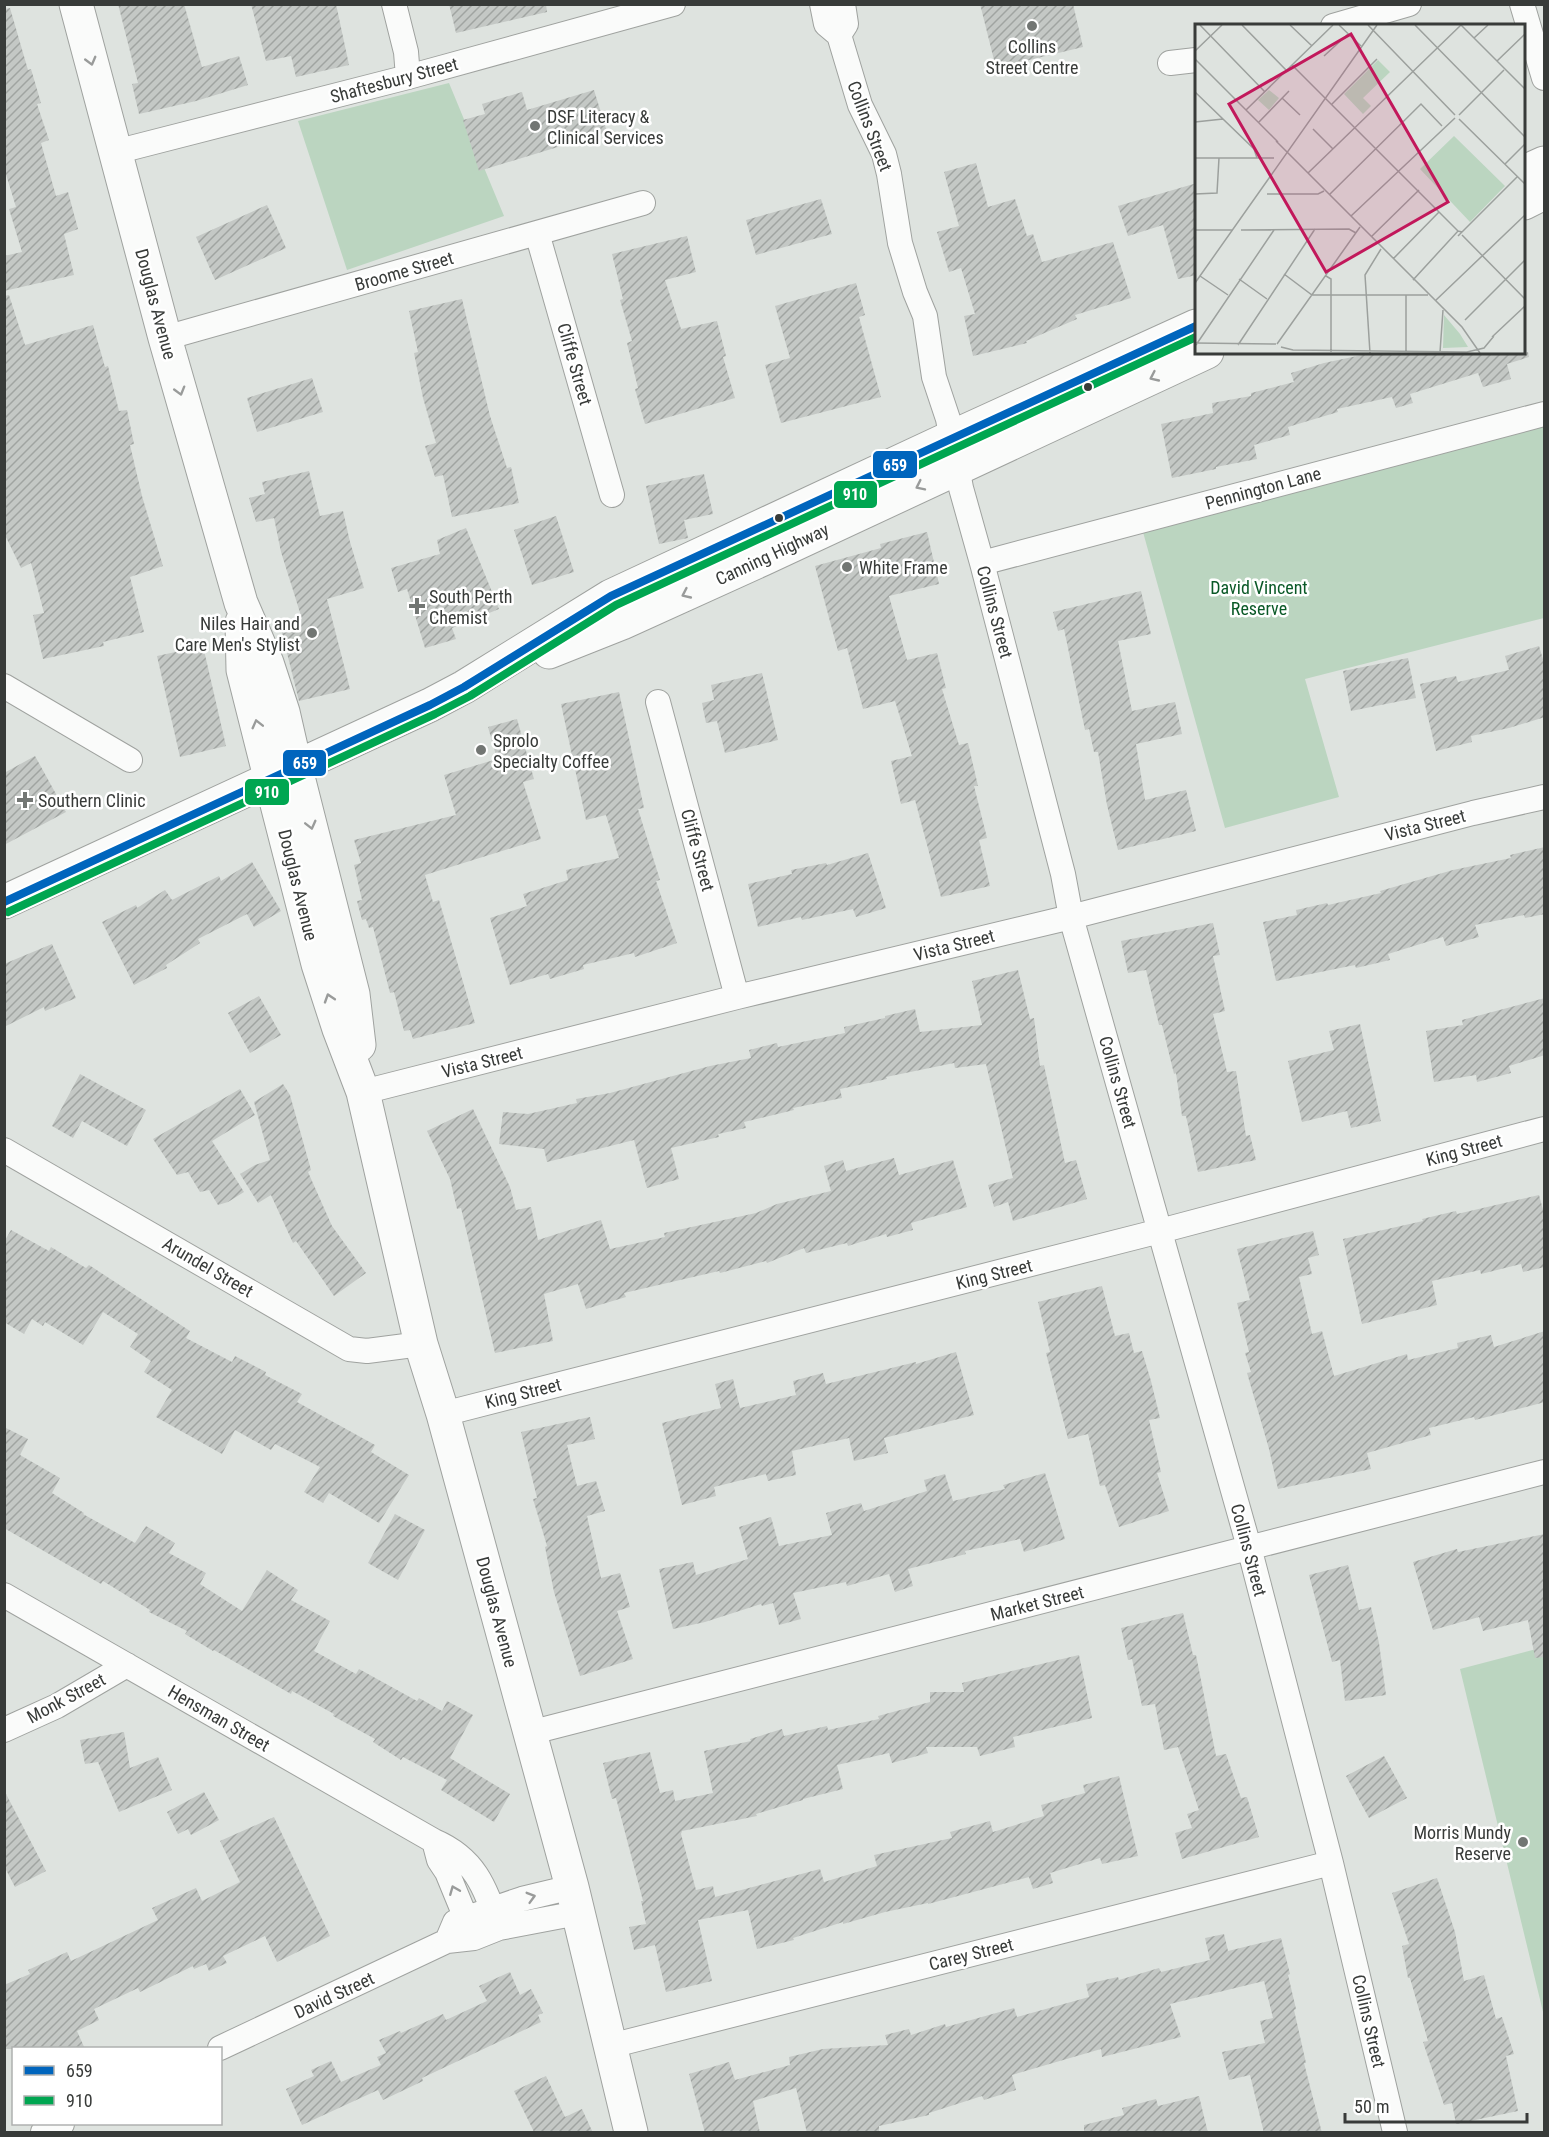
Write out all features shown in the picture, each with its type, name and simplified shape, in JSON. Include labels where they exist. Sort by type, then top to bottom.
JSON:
[{"type":"main road","name":"Douglas Avenue","points":[[76,4],[165,338],[241,603],[267,663],[283,712],[284,775],[353,994],[363,1092],[422,1344],[575,1900],[631,2133]]},
{"type":"main road","points":[[1525,172],[1545,163]]},
{"type":"main road","points":[[1525,203],[1545,193]]},
{"type":"main road","name":"Canning Highway","points":[[955,452],[1195,327]]},
{"type":"main road","name":"Canning Highway","points":[[4,902],[284,775],[430,705],[464,687],[611,596],[955,452],[1202,354]]},
{"type":"street","points":[[394,4],[406,52],[408,77]]},
{"type":"street","name":"Shaftesbury Street","points":[[115,152],[408,77],[673,4]]},
{"type":"street","name":"Collins Street","points":[[822,4],[826,24],[840,35],[860,105],[884,154],[900,243],[925,316],[934,377],[955,452],[961,488],[1060,863],[1071,916],[1249,1547],[1331,1863],[1395,2133]]},
{"type":"street","name":"Collins Street","points":[[840,35],[846,24],[843,4]]},
{"type":"street","points":[[1340,24],[1409,4]]},
{"type":"street","points":[[1522,4],[1545,78]]},
{"type":"street","points":[[1170,63],[1195,60]]},
{"type":"street","name":"Broome Street","points":[[165,338],[642,203]]},
{"type":"street","name":"Cliffe Street","points":[[537,233],[612,495]]},
{"type":"street","name":"Pennington Lane","points":[[982,563],[1545,414]]},
{"type":"street","points":[[4,686],[130,760]]},
{"type":"street","name":"Cliffe Street","points":[[658,702],[737,997]]},
{"type":"street","name":"Vista Street","points":[[363,1092],[1545,797]]},
{"type":"street","name":"King Street","points":[[443,1414],[1160,1231],[1545,1129]]},
{"type":"street","name":"Arundel Street","points":[[4,1150],[349,1348],[367,1351],[422,1344]]},
{"type":"street","name":"Market Street","points":[[529,1733],[1545,1472]]},
{"type":"street","name":"Hensman Street","points":[[4,1595],[434,1841],[451,1848],[475,1872],[496,1919]]},
{"type":"street","name":"Monk Street","points":[[4,1730],[57,1706],[127,1665]]},
{"type":"street","points":[[434,1841],[470,1928]]},
{"type":"street","name":"Carey Street","points":[[610,2046],[1331,1863]]},
{"type":"street","name":"David Street","points":[[222,2048],[470,1928],[496,1919],[536,1895],[575,1900]]},
{"type":"street","points":[[43,2133],[60,2125]]},
{"type":"green space","points":[[449,83],[504,216],[347,270],[298,121]]},
{"type":"green space","name":"David Vincent Reserve","points":[[1544,424],[1544,618],[1305,679],[1339,797],[1225,828],[1143,532]]},
{"type":"green space","name":"Morris Mundy Reserve","points":[[1544,1647],[1544,2016],[1460,1669]]},
{"type":"building","points":[[118,4],[184,4],[202,67],[239,56],[248,85],[196,101],[139,114],[132,84],[138,83]]},
{"type":"building","points":[[251,4],[336,4],[349,65],[296,77],[291,56],[266,61]]},
{"type":"building","points":[[449,4],[546,4],[547,12],[456,33]]},
{"type":"building","name":"Collins Street Centre","points":[[980,4],[1073,4],[1083,47],[996,68]]},
{"type":"building","points":[[10,8],[28,70],[31,69],[41,103],[37,104],[49,140],[41,143],[56,196],[68,192],[78,229],[64,234],[74,275],[4,291],[4,256],[22,252],[9,209],[16,207],[4,168],[4,9]]},
{"type":"building","name":"DSF Literacy & Clinical Services","points":[[594,90],[607,132],[479,171],[463,120],[485,114],[482,104],[522,92],[527,110]]},
{"type":"building","points":[[976,163],[988,207],[1015,199],[1027,236],[1033,234],[1042,262],[1113,242],[1131,298],[1075,315],[1077,319],[1026,341],[1027,343],[973,356],[964,316],[975,314],[961,268],[949,272],[937,232],[959,226],[944,172]]},
{"type":"building","points":[[1195,184],[1195,275],[1178,279],[1163,225],[1128,236],[1118,206]]},
{"type":"building","points":[[821,199],[832,234],[756,255],[746,220]]},
{"type":"building","points":[[267,205],[286,248],[215,280],[196,237]]},
{"type":"building","points":[[687,236],[696,272],[665,280],[681,329],[717,321],[726,356],[723,357],[735,398],[645,424],[635,389],[638,388],[627,343],[632,341],[620,300],[623,299],[612,254]]},
{"type":"building","points":[[856,283],[865,315],[859,317],[881,397],[781,423],[765,365],[790,358],[775,306]]},
{"type":"building","points":[[9,295],[25,345],[93,325],[105,367],[108,366],[119,411],[127,410],[134,444],[130,445],[142,496],[163,566],[130,577],[144,632],[103,642],[104,646],[43,659],[33,615],[44,613],[31,563],[21,568],[4,533],[4,296]]},
{"type":"building","points":[[462,299],[490,416],[507,468],[511,467],[519,503],[452,517],[443,475],[435,477],[425,446],[436,443],[423,398],[414,353],[418,352],[409,311]]},
{"type":"building","points":[[1528,352],[1529,357],[1507,364],[1511,379],[1483,387],[1478,373],[1410,394],[1413,403],[1396,408],[1392,397],[1337,409],[1338,412],[1288,427],[1290,435],[1254,445],[1257,459],[1172,478],[1161,424],[1213,413],[1212,403],[1251,396],[1251,393],[1294,382],[1291,373],[1367,354],[1525,354]]},
{"type":"building","points":[[312,378],[323,412],[257,432],[247,398]]},
{"type":"building","points":[[309,471],[320,516],[343,511],[364,588],[327,599],[350,689],[299,701],[280,625],[302,619],[281,552],[274,518],[256,522],[249,498],[265,494],[262,482]]},
{"type":"building","points":[[704,474],[713,514],[684,520],[688,538],[659,544],[646,486]]},
{"type":"building","points":[[556,516],[574,572],[532,585],[514,530]]},
{"type":"building","points":[[466,528],[499,609],[452,628],[456,639],[425,648],[407,589],[398,592],[391,568],[440,554],[437,540]]},
{"type":"building","points":[[927,532],[939,584],[889,596],[907,660],[937,653],[946,688],[942,689],[959,745],[968,743],[978,786],[974,786],[987,838],[979,840],[990,886],[941,897],[915,800],[901,804],[891,761],[912,756],[895,701],[863,709],[847,648],[838,651],[815,566],[881,548],[880,544]]},
{"type":"building","points":[[1141,591],[1151,634],[1118,641],[1132,711],[1175,702],[1182,734],[1136,744],[1145,800],[1186,790],[1196,831],[1118,850],[1098,752],[1094,752],[1089,729],[1085,730],[1064,629],[1058,631],[1053,612]]},
{"type":"building","points":[[203,646],[226,746],[180,757],[157,656]]},
{"type":"building","points":[[1539,646],[1545,666],[1545,717],[1471,736],[1472,742],[1436,751],[1420,684],[1456,676],[1458,682],[1509,670],[1505,656]]},
{"type":"building","points":[[1408,658],[1416,698],[1351,711],[1343,671]]},
{"type":"building","points":[[762,673],[778,740],[725,753],[717,721],[706,723],[702,703],[714,700],[711,685]]},
{"type":"building","points":[[619,692],[644,808],[638,809],[660,880],[656,881],[677,943],[635,957],[634,953],[583,965],[584,969],[550,979],[548,974],[510,985],[490,918],[527,906],[523,894],[568,880],[566,870],[619,858],[606,815],[586,820],[561,704]]},
{"type":"building","points":[[517,719],[534,779],[523,782],[541,839],[425,875],[433,902],[439,900],[475,1023],[413,1039],[410,1030],[404,1031],[394,992],[390,993],[373,927],[369,928],[366,919],[362,920],[357,901],[362,900],[354,865],[361,863],[354,840],[456,815],[444,775],[497,759],[488,727]]},
{"type":"building","points":[[35,756],[66,812],[4,845],[4,773]]},
{"type":"building","points":[[1545,847],[1545,914],[1525,918],[1524,915],[1475,925],[1479,937],[1446,946],[1443,937],[1388,954],[1390,960],[1276,981],[1263,922],[1297,915],[1296,910],[1381,893],[1380,891],[1453,870],[1511,858],[1510,855]]},
{"type":"building","points":[[868,853],[886,908],[856,917],[853,909],[802,920],[801,917],[758,927],[748,884],[792,874],[791,870],[826,863],[827,865]]},
{"type":"building","points":[[252,862],[281,911],[254,927],[247,914],[198,939],[200,943],[166,965],[167,968],[134,985],[102,922],[136,905],[137,908],[165,890],[172,900],[219,876],[221,881]]},
{"type":"building","points":[[1213,923],[1220,955],[1213,956],[1225,1011],[1213,1014],[1227,1072],[1236,1071],[1246,1136],[1250,1135],[1256,1160],[1198,1172],[1186,1116],[1182,1116],[1176,1073],[1174,1074],[1162,1025],[1159,1025],[1146,970],[1128,973],[1121,941]]},
{"type":"building","points":[[52,944],[76,998],[45,1011],[44,1007],[4,1027],[4,964]]},
{"type":"building","points":[[1018,970],[1030,1019],[1034,1018],[1040,1066],[1044,1065],[1065,1163],[1076,1160],[1087,1199],[1013,1221],[1008,1202],[994,1207],[988,1185],[1013,1178],[986,1064],[955,1068],[954,1063],[840,1089],[842,1098],[793,1108],[794,1110],[744,1122],[746,1128],[671,1148],[679,1179],[647,1188],[634,1140],[547,1162],[544,1149],[499,1144],[503,1112],[528,1114],[577,1103],[576,1099],[610,1093],[710,1066],[751,1058],[749,1050],[777,1043],[778,1047],[845,1033],[844,1027],[885,1018],[885,1016],[915,1009],[920,1032],[982,1025],[972,981]]},
{"type":"building","points":[[259,996],[281,1035],[250,1053],[228,1013]]},
{"type":"building","points":[[1545,998],[1545,1055],[1509,1066],[1511,1073],[1477,1082],[1476,1075],[1434,1082],[1426,1031],[1463,1025],[1462,1020]]},
{"type":"building","points":[[1360,1024],[1381,1121],[1351,1128],[1347,1111],[1302,1122],[1288,1061],[1334,1050],[1329,1031]]},
{"type":"building","points":[[80,1074],[146,1110],[127,1146],[82,1121],[73,1138],[52,1126]]},
{"type":"building","points":[[283,1084],[290,1095],[311,1170],[308,1172],[332,1226],[366,1273],[334,1296],[296,1241],[293,1243],[271,1195],[258,1203],[240,1174],[255,1165],[270,1160],[254,1102]]},
{"type":"building","points":[[240,1089],[255,1115],[212,1141],[244,1192],[218,1205],[209,1190],[200,1192],[188,1172],[177,1175],[153,1139]]},
{"type":"building","points":[[473,1109],[510,1187],[516,1210],[531,1207],[538,1240],[601,1220],[610,1249],[665,1237],[664,1233],[756,1213],[777,1204],[831,1191],[824,1166],[843,1160],[846,1171],[894,1158],[899,1175],[953,1160],[967,1207],[911,1223],[913,1230],[887,1237],[886,1234],[848,1246],[847,1243],[806,1253],[804,1248],[767,1263],[766,1261],[624,1293],[626,1297],[586,1309],[578,1284],[544,1294],[553,1341],[495,1353],[461,1208],[457,1209],[450,1179],[427,1131]]},
{"type":"building","points":[[1539,1195],[1545,1217],[1545,1267],[1523,1272],[1521,1264],[1481,1274],[1480,1270],[1432,1281],[1437,1305],[1362,1324],[1343,1239],[1456,1211],[1457,1214]]},
{"type":"building","points":[[11,1230],[49,1251],[51,1247],[86,1268],[89,1265],[190,1331],[186,1338],[232,1362],[235,1356],[266,1372],[265,1375],[302,1394],[297,1402],[375,1445],[371,1452],[409,1475],[379,1523],[329,1493],[323,1503],[304,1492],[320,1467],[275,1444],[271,1450],[235,1430],[222,1454],[156,1417],[172,1390],[144,1372],[151,1361],[130,1347],[138,1334],[103,1312],[83,1345],[45,1322],[43,1326],[32,1319],[24,1334],[4,1322],[4,1242]]},
{"type":"building","points":[[1313,1231],[1319,1255],[1308,1258],[1312,1274],[1299,1277],[1312,1334],[1322,1331],[1334,1376],[1407,1354],[1408,1360],[1458,1348],[1457,1343],[1491,1335],[1494,1347],[1545,1331],[1545,1402],[1475,1420],[1474,1417],[1429,1428],[1431,1435],[1367,1453],[1371,1469],[1278,1489],[1247,1373],[1251,1372],[1245,1353],[1249,1352],[1237,1303],[1250,1300],[1237,1249]]},
{"type":"building","points":[[1102,1286],[1115,1336],[1129,1333],[1134,1353],[1142,1351],[1151,1381],[1160,1418],[1149,1420],[1161,1472],[1157,1473],[1169,1511],[1119,1527],[1105,1485],[1100,1486],[1088,1434],[1068,1439],[1046,1353],[1050,1352],[1038,1302]]},
{"type":"building","points":[[956,1352],[974,1415],[884,1438],[888,1453],[854,1461],[849,1438],[792,1451],[796,1475],[768,1481],[766,1474],[714,1487],[716,1496],[682,1505],[662,1423],[721,1408],[715,1384],[733,1379],[740,1408],[796,1395],[793,1381],[823,1373],[826,1384],[916,1362],[916,1364]]},
{"type":"building","points":[[590,1417],[595,1439],[567,1445],[577,1486],[596,1481],[605,1511],[587,1516],[601,1578],[620,1573],[630,1607],[617,1611],[633,1659],[580,1676],[554,1592],[545,1547],[547,1546],[533,1499],[537,1498],[521,1432]]},
{"type":"building","points":[[4,1427],[28,1439],[20,1455],[60,1478],[52,1493],[83,1514],[135,1543],[146,1526],[175,1543],[169,1553],[206,1573],[200,1584],[242,1611],[267,1570],[298,1590],[291,1600],[330,1621],[314,1651],[356,1674],[359,1669],[417,1701],[419,1698],[442,1711],[447,1701],[473,1715],[450,1758],[510,1794],[494,1822],[441,1790],[447,1780],[403,1757],[401,1760],[373,1742],[375,1739],[333,1716],[334,1714],[292,1691],[291,1694],[213,1651],[185,1634],[187,1631],[149,1612],[150,1610],[103,1581],[101,1584],[4,1528]]},
{"type":"building","points":[[1045,1473],[1065,1539],[1024,1552],[1020,1539],[965,1551],[966,1554],[908,1569],[913,1586],[895,1592],[889,1574],[847,1586],[846,1582],[793,1593],[801,1619],[779,1625],[773,1603],[762,1606],[761,1604],[705,1622],[673,1629],[659,1569],[693,1562],[696,1575],[748,1559],[739,1527],[771,1517],[779,1546],[832,1535],[826,1513],[861,1503],[864,1511],[927,1491],[924,1480],[945,1474],[953,1501],[1005,1489],[1003,1485]]},
{"type":"building","points":[[395,1514],[425,1530],[398,1580],[368,1563]]},
{"type":"building","points":[[1545,1534],[1545,1657],[1535,1658],[1528,1620],[1483,1631],[1479,1617],[1433,1630],[1413,1562],[1457,1549],[1458,1552]]},
{"type":"building","points":[[1348,1565],[1359,1610],[1371,1607],[1379,1643],[1386,1695],[1345,1701],[1340,1660],[1332,1662],[1309,1575]]},
{"type":"building","points":[[1183,1613],[1193,1655],[1196,1655],[1216,1756],[1226,1754],[1241,1798],[1247,1797],[1259,1837],[1182,1859],[1175,1833],[1192,1828],[1187,1814],[1199,1810],[1178,1747],[1164,1750],[1155,1704],[1142,1706],[1132,1659],[1128,1660],[1121,1628]]},
{"type":"building","points":[[1079,1655],[1092,1718],[1013,1737],[1015,1747],[980,1756],[977,1747],[926,1747],[928,1753],[892,1763],[889,1753],[837,1765],[843,1789],[803,1799],[756,1814],[757,1816],[682,1831],[696,1890],[713,1886],[715,1897],[820,1869],[824,1882],[877,1866],[874,1855],[952,1838],[950,1832],[990,1821],[993,1832],[1044,1816],[1041,1805],[1085,1793],[1083,1785],[1119,1776],[1138,1856],[1102,1864],[1100,1858],[1050,1873],[1053,1883],[1033,1889],[1029,1877],[928,1904],[885,1912],[843,1924],[843,1922],[793,1938],[794,1940],[757,1949],[748,1910],[698,1920],[712,1981],[666,1992],[655,1945],[634,1950],[629,1927],[646,1924],[641,1901],[643,1901],[616,1798],[612,1799],[603,1763],[650,1752],[660,1793],[673,1790],[675,1801],[713,1793],[704,1751],[751,1741],[750,1739],[782,1729],[784,1736],[827,1726],[828,1730],[879,1719],[878,1716],[930,1702],[930,1692],[964,1692],[962,1683]]},
{"type":"building","points":[[124,1732],[130,1768],[158,1757],[172,1790],[119,1812],[98,1762],[85,1764],[80,1740]]},
{"type":"building","points":[[1384,1756],[1407,1798],[1369,1818],[1346,1776]]},
{"type":"building","points":[[4,1790],[46,1871],[15,1887],[4,1866]]},
{"type":"building","points":[[204,1792],[219,1820],[191,1835],[188,1829],[178,1834],[167,1812]]},
{"type":"building","points":[[274,1817],[330,1936],[277,1962],[265,1936],[223,1956],[227,1963],[209,1971],[206,1964],[194,1969],[193,1966],[140,1992],[138,1988],[94,2009],[99,2020],[77,2031],[84,2047],[4,2049],[4,1985],[30,1974],[28,1970],[67,1952],[71,1961],[158,1920],[152,1908],[196,1888],[202,1901],[240,1882],[220,1841]]},
{"type":"building","points":[[1437,1878],[1455,1932],[1464,1981],[1484,1975],[1496,2019],[1502,2017],[1514,2054],[1506,2056],[1518,2111],[1456,2124],[1452,2103],[1444,2105],[1423,2042],[1428,2041],[1410,1978],[1408,1978],[1402,1946],[1409,1944],[1392,1893]]},
{"type":"building","points":[[1224,1934],[1228,1951],[1281,1938],[1290,1974],[1288,1975],[1306,2063],[1304,2063],[1322,2133],[1264,2133],[1250,2075],[1229,2080],[1222,2052],[1265,2043],[1260,2021],[1273,2018],[1264,1981],[1170,2004],[1181,2037],[1102,2057],[1101,2049],[1012,2075],[1016,2090],[984,2100],[982,2096],[929,2113],[929,2115],[879,2126],[879,2133],[807,2133],[796,2088],[753,2101],[760,2133],[705,2133],[689,2074],[729,2062],[735,2080],[790,2065],[789,2057],[823,2049],[888,2045],[885,2035],[909,2029],[911,2035],[945,2024],[946,2027],[1014,2008],[1017,2017],[1089,1997],[1086,1984],[1118,1977],[1119,1980],[1159,1968],[1161,1972],[1210,1960],[1205,1938]]},
{"type":"building","points":[[510,1972],[520,1995],[531,1989],[543,2013],[538,2015],[541,2022],[422,2078],[423,2081],[383,2100],[378,2090],[302,2125],[286,2089],[314,2076],[311,2070],[331,2061],[341,2082],[381,2065],[377,2057],[386,2053],[379,2040],[443,2014],[446,2020],[487,2001],[479,1986]]},
{"type":"building","points":[[546,2076],[565,2117],[582,2109],[593,2133],[532,2133],[534,2132],[514,2091]]},
{"type":"building","points":[[1199,2096],[1208,2133],[1084,2133],[1084,2125],[1124,2115],[1122,2108],[1156,2099],[1158,2106]]},
{"type":"transit line","name":"659","points":[[4,902],[430,705],[464,687],[611,596],[1195,326]]},
{"type":"transit line","name":"910","points":[[8,912],[435,714],[470,696],[616,605],[1195,337]]},
{"type":"place","name":"Collins Street Centre","points":[[1032,26]]},
{"type":"place","name":"DSF Literacy & Clinical Services","points":[[535,126]]},
{"type":"place","name":"White Frame","points":[[847,567]]},
{"type":"place","name":"South Perth Chemist","points":[[417,606]]},
{"type":"place","name":"Niles Hair and Care Men's Stylist","points":[[312,633]]},
{"type":"place","name":"Sprolo Specialty Coffee","points":[[481,750]]},
{"type":"place","name":"Southern Clinic","points":[[25,800]]},
{"type":"place","name":"Morris Mundy Reserve","points":[[1523,1842]]}]
